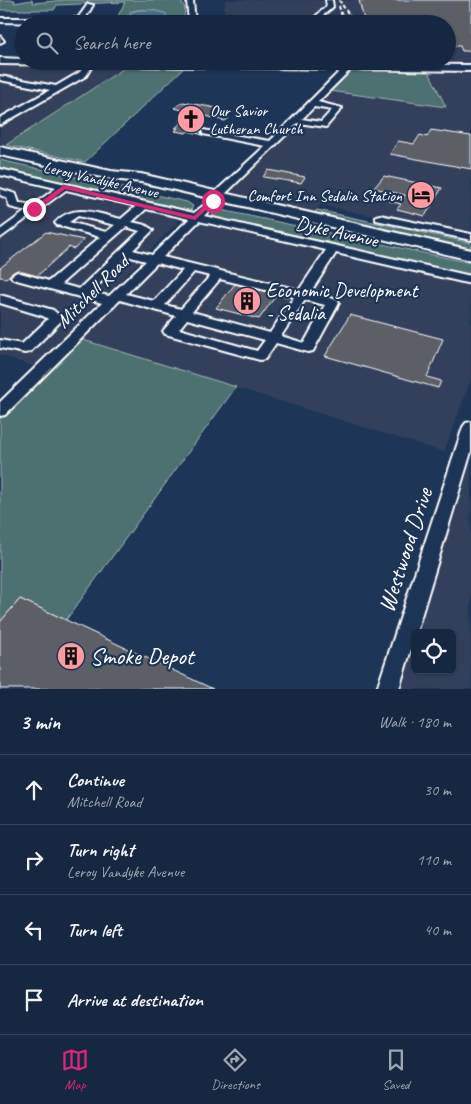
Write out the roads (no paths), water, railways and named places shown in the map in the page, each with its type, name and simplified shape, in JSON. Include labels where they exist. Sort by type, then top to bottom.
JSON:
[{"type":"highway","points":[[0,151],[111,175],[135,184],[215,198],[292,218],[342,226],[471,255]]},
{"type":"main road","points":[[0,61],[15,61]]},
{"type":"main road","points":[[456,67],[471,68]]},
{"type":"street","points":[[320,15],[330,7],[329,0]]},
{"type":"street","points":[[188,1],[191,15]]},
{"type":"street","points":[[84,15],[90,5]]},
{"type":"street","points":[[0,20],[15,20]]},
{"type":"street","points":[[0,122],[83,74],[86,70]]},
{"type":"street","name":"Mitchell Road","points":[[0,411],[215,198],[238,178],[312,104],[343,70]]},
{"type":"street","points":[[0,78],[58,89]]},
{"type":"street","points":[[295,120],[323,125],[338,108],[312,104]]},
{"type":"street","points":[[206,132],[271,144]]},
{"type":"street","name":"Leroy Vandyke Avenue","points":[[0,172],[195,218]]},
{"type":"street","points":[[0,235],[64,187]]},
{"type":"street","points":[[0,192],[12,196],[14,205],[34,209]]},
{"type":"street","points":[[52,285],[143,206]]},
{"type":"street","points":[[82,292],[147,230],[78,213],[69,216],[61,223],[108,236]]},
{"type":"street","name":"Dyke Avenue","points":[[195,218],[471,280]]},
{"type":"street","points":[[380,218],[471,237]]},
{"type":"street","points":[[218,274],[170,331],[260,356],[333,249]]},
{"type":"street","points":[[17,276],[82,292],[157,306],[308,348],[333,303],[125,252]]},
{"type":"street","points":[[157,306],[191,268]]},
{"type":"street","points":[[0,300],[48,313],[56,319],[25,349],[19,350],[0,344]]},
{"type":"street","name":"Westwood Drive","points":[[388,689],[471,427]]},
{"type":"railway","points":[[339,0],[349,15]]},
{"type":"railway","points":[[339,6],[342,15]]},
{"type":"place","name":"Our Savior Lutheran Church","points":[[191,119]]},
{"type":"place","name":"Comfort Inn Sedalia Station","points":[[421,195]]},
{"type":"place","name":"Economic Development - Sedalia","points":[[247,301]]},
{"type":"place","name":"Smoke Depot","points":[[71,656]]}]
